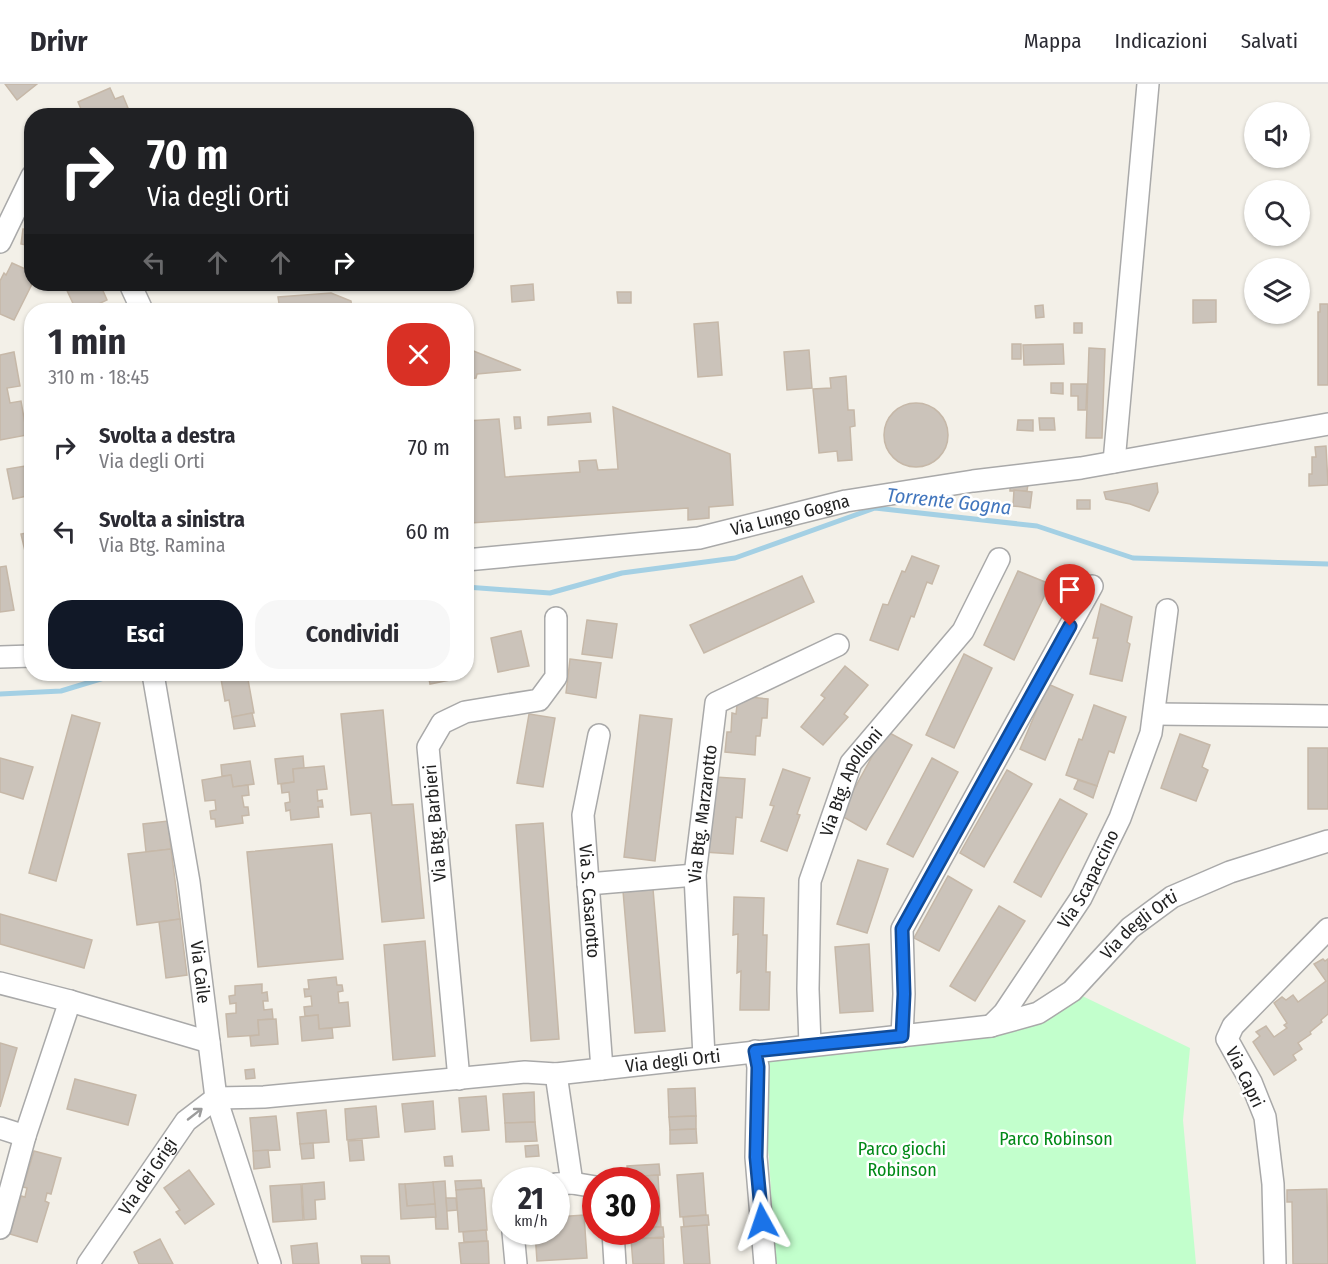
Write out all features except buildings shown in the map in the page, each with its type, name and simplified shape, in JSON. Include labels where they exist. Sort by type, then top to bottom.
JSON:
[{"type":"street","points":[[1114,462],[1148,84]]},
{"type":"street","points":[[0,243],[24,193]]},
{"type":"street","name":"Via Lungo Gogna","points":[[474,559],[699,538],[846,501],[1114,462],[1328,424]]},
{"type":"street","name":"Via Btg. Apolloni","points":[[810,1045],[808,989],[810,881],[851,763],[963,631],[999,559]]},
{"type":"street","points":[[902,1036],[904,994],[902,929],[1092,585]]},
{"type":"street","name":"Via Scapaccino","points":[[991,1026],[1004,1012],[1081,898],[1120,818],[1151,733],[1167,610]]},
{"type":"street","name":"Via Btg. Barbieri","points":[[459,1079],[428,747],[442,723],[465,712],[539,700],[556,677],[556,618]]},
{"type":"street","name":"Via Btg. Marzarotto","points":[[704,1058],[695,875],[717,703],[838,645]]},
{"type":"street","points":[[0,657],[24,656]]},
{"type":"street","name":"Via Caile","points":[[154,681],[189,882],[216,1098],[270,1264]]},
{"type":"street","points":[[1154,714],[1328,716]]},
{"type":"street","name":"Via S. Casarotto","points":[[599,735],[583,815],[602,1069]]},
{"type":"street","name":"Via degli Orti","points":[[216,1098],[264,1097],[525,1072],[556,1074],[991,1026],[1038,1013],[1072,991],[1130,928],[1172,897],[1230,872],[1328,841]]},
{"type":"street","points":[[588,884],[695,875]]},
{"type":"street","name":"Via Capri","points":[[1275,1264],[1273,1184],[1264,1117],[1251,1082],[1227,1039],[1233,1026],[1328,928]]},
{"type":"street","points":[[0,983],[209,1042]]},
{"type":"street","points":[[0,1228],[26,1136],[70,1001]]},
{"type":"street","points":[[755,1051],[758,1067],[756,1157],[765,1264]]},
{"type":"street","points":[[556,1074],[563,1167]]},
{"type":"street","name":"Via dei Grigi","points":[[88,1264],[186,1121],[216,1098]]},
{"type":"street","points":[[0,1128],[26,1136]]},
{"type":"street","points":[[514,1245],[516,1264]]},
{"type":"street","points":[[614,1245],[615,1264]]},
{"type":"green space","name":"Parco Robinson","points":[[1072,991],[1190,1048],[1183,1120],[1196,1264],[775,1264],[769,1157],[755,1051],[991,1026]]},
{"type":"waterway","name":"Torrente Gogna","points":[[474,588],[550,593],[622,573],[735,558],[875,508],[1037,526],[1133,558],[1328,564]]},
{"type":"waterway","name":"Torrente Gogna","points":[[0,694],[61,691],[94,681]]},
{"type":"route","points":[[762,1221],[756,1157],[758,1067],[755,1051],[902,1036],[904,994],[902,929],[1070,626]]},
{"type":"park label","name":"Parco giochi Robinson","points":[[902,1159]]}]
